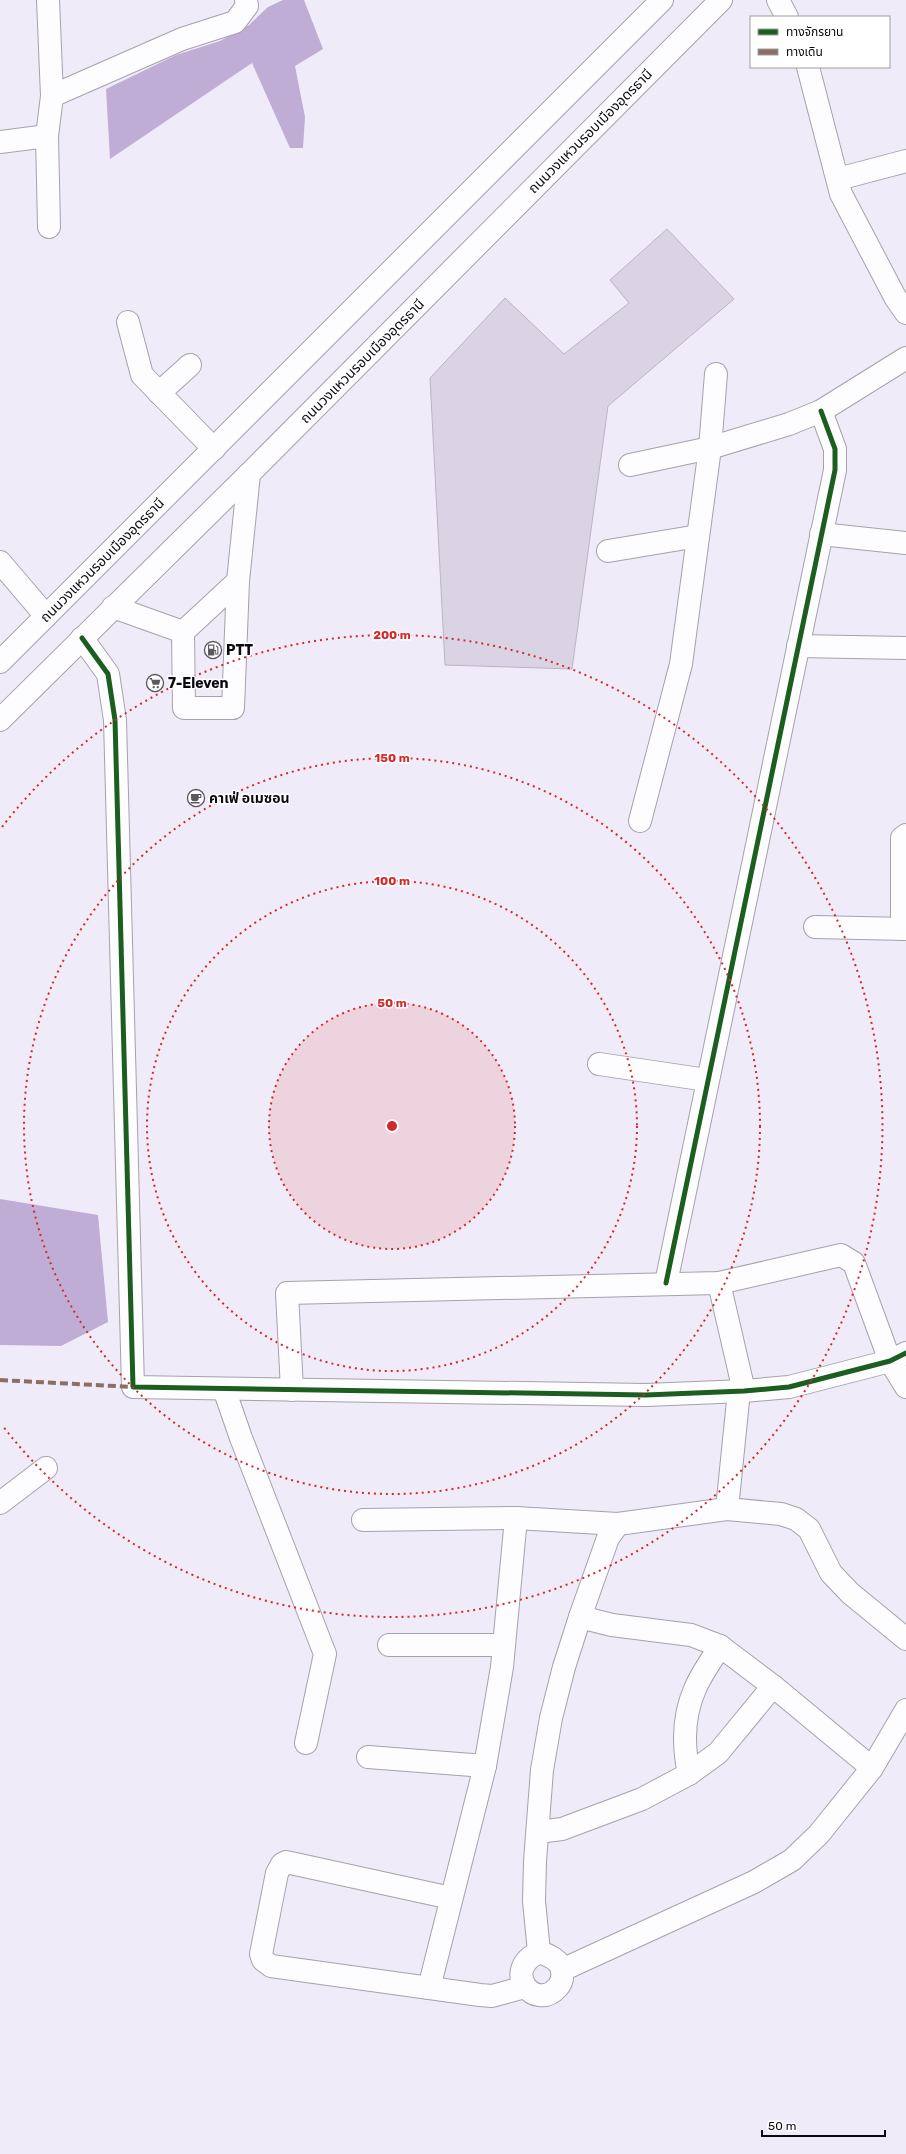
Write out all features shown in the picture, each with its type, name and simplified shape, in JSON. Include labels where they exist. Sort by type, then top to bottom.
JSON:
[{"type":"street","points":[[48,0],[52,96],[47,136],[49,227]]},
{"type":"street","points":[[52,96],[182,39],[235,22],[247,6],[246,0]]},
{"type":"street","name":"ถนนวงแหวนรอบเมืองอุดรธานี","points":[[0,662],[662,0]]},
{"type":"street","name":"ถนนวงแหวนรอบเมืองอุดรธานี","points":[[0,720],[112,607],[249,474],[721,0]]},
{"type":"street","points":[[778,0],[786,16]]},
{"type":"street","points":[[808,68],[841,194],[895,297],[906,313]]},
{"type":"street","points":[[0,142],[47,136]]},
{"type":"street","points":[[838,179],[906,161]]},
{"type":"street","points":[[128,322],[142,375],[214,449]]},
{"type":"street","points":[[630,465],[710,448],[789,424],[821,411],[906,358]]},
{"type":"street","points":[[164,398],[190,364]]},
{"type":"street","points":[[640,821],[681,664],[710,448],[716,374]]},
{"type":"street","points":[[666,1283],[835,470],[836,449],[821,411]]},
{"type":"street","points":[[238,581],[183,632],[184,708],[233,708],[238,581],[249,474]]},
{"type":"street","points":[[821,534],[906,543]]},
{"type":"street","points":[[608,551],[698,536]]},
{"type":"street","points":[[4,567],[46,616]]},
{"type":"street","points":[[112,607],[183,632]]},
{"type":"street","points":[[82,638],[108,674],[115,720],[133,1387],[227,1395],[292,1390],[646,1395],[742,1391],[789,1387],[898,1357]]},
{"type":"street","points":[[798,646],[906,648]]},
{"type":"street","points":[[815,927],[904,929],[902,838],[906,835]]},
{"type":"street","points":[[599,1064],[707,1080]]},
{"type":"street","points":[[292,1390],[287,1293],[666,1283],[719,1283],[841,1255],[854,1263],[898,1357],[906,1387]]},
{"type":"street","points":[[719,1283],[742,1391],[727,1509]]},
{"type":"street","points":[[227,1395],[325,1654],[306,1743]]},
{"type":"street","points":[[0,1503],[46,1468]]},
{"type":"street","points":[[364,1520],[516,1518],[618,1524],[727,1509],[780,1514],[796,1519],[809,1529],[831,1573],[850,1593],[906,1639]]},
{"type":"street","points":[[429,1988],[485,1766],[502,1667],[516,1518]]},
{"type":"street","points":[[539,1952],[534,1901],[542,1770],[551,1718],[564,1667],[580,1617],[608,1538],[618,1524]]},
{"type":"street","points":[[580,1617],[612,1625],[691,1635],[720,1646],[773,1686],[872,1768]]},
{"type":"street","points":[[389,1645],[504,1644]]},
{"type":"street","points":[[689,1774],[684,1751],[686,1723],[695,1689],[720,1646]]},
{"type":"street","points":[[538,1832],[562,1829],[642,1799],[689,1774],[718,1753],[773,1686]]},
{"type":"street","points":[[562,1970],[754,1882],[792,1860],[819,1834],[872,1768],[906,1710]]},
{"type":"street","points":[[368,1758],[485,1766]]},
{"type":"street","points":[[451,1898],[286,1862],[282,1864],[277,1873],[261,1954],[265,1963],[271,1966],[492,1996],[526,1987]]},
{"type":"street","points":[[539,1952],[557,1961],[562,1970],[561,1984],[553,1992],[542,1996],[530,1992],[522,1984],[521,1972],[526,1962],[539,1952]]},
{"type":"shaded area","points":[[283,0],[304,0],[323,49],[295,66],[305,117],[303,148],[290,148],[252,63],[110,159],[106,89],[176,55],[220,41],[249,25],[268,7]]},
{"type":"shaded area","points":[[0,1199],[98,1215],[108,1322],[61,1346],[0,1345]]},
{"type":"building","points":[[667,229],[734,299],[608,406],[572,669],[445,665],[430,378],[505,298],[564,354],[629,303],[610,280]]},
{"type":"marked path","points":[[0,1380],[133,1387]]},
{"type":"cycle path","points":[[666,1283],[835,470],[835,449],[821,411]]},
{"type":"cycle path","points":[[82,638],[108,674],[115,720],[133,1387],[646,1395],[744,1391],[789,1387],[890,1361],[906,1353]]},
{"type":"place","name":"PTT","points":[[213,650]]},
{"type":"place","name":"7-Eleven","points":[[155,683]]},
{"type":"place","name":"คาเฟ่ อเมซอน","points":[[196,798]]}]
